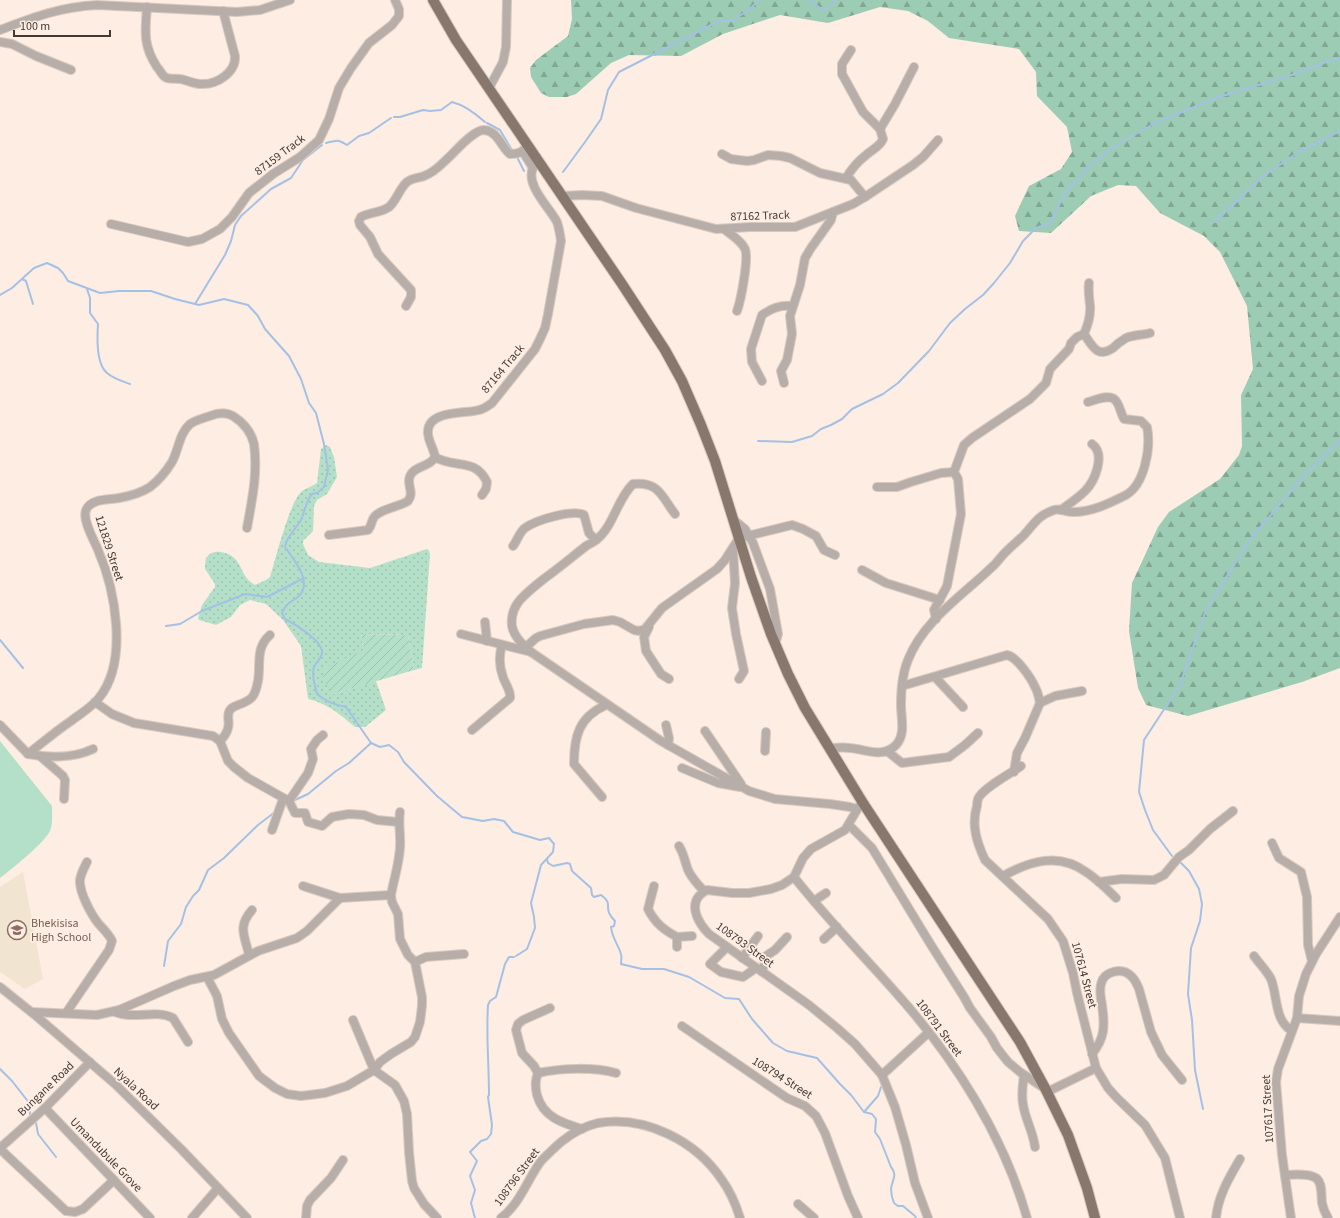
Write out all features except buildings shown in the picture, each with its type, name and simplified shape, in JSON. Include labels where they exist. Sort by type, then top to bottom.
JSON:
[{"type":"main road","points":[[433,0],[456,40],[490,88],[525,148],[536,164],[563,196],[650,326],[682,381],[707,439],[734,520],[744,536],[751,577],[775,644],[788,674],[805,708],[829,748],[860,806],[1020,1042],[1068,1134],[1095,1218]]},
{"type":"street","points":[[0,30],[69,7],[97,6],[147,8],[167,4],[223,11],[252,12],[290,0]]},
{"type":"street","name":"87159 Track","points":[[111,224],[188,242],[202,239],[220,229],[237,211],[249,193],[273,174],[300,157],[319,140],[329,119],[339,88],[351,68],[369,43],[392,25],[399,16],[399,9],[395,0]]},
{"type":"street","points":[[490,88],[503,62],[506,47],[507,0]]},
{"type":"street","points":[[147,8],[145,33],[147,44],[152,59],[163,76],[201,84],[215,81],[223,77],[228,74],[235,64],[235,56],[223,11]]},
{"type":"street","points":[[0,42],[12,44],[36,56],[71,70]]},
{"type":"street","points":[[846,178],[864,156],[883,139],[880,129],[863,112],[842,74],[842,64],[851,50]]},
{"type":"street","points":[[880,129],[914,67]]},
{"type":"street","points":[[406,306],[411,297],[410,290],[378,254],[370,237],[360,227],[360,219],[365,215],[381,211],[389,207],[395,200],[402,187],[408,181],[433,172],[477,132],[484,130],[491,132],[497,137],[510,154],[516,154],[525,148]]},
{"type":"street","name":"87162 Track","points":[[563,196],[602,196],[636,208],[704,227],[724,229],[750,227],[795,227],[853,204],[865,197],[913,165],[923,157],[938,140]]},
{"type":"street","points":[[722,154],[731,159],[747,161],[768,155],[790,158],[820,174],[846,178],[854,182],[865,197]]},
{"type":"street","name":"87164 Track","points":[[435,458],[428,432],[428,428],[432,421],[446,415],[478,410],[487,407],[492,403],[535,350],[545,328],[561,241],[560,232],[556,221],[537,192],[532,177],[536,164]]},
{"type":"street","points":[[784,383],[781,371],[787,360],[792,334],[789,319],[800,285],[805,258],[831,220],[833,212]]},
{"type":"street","points":[[724,229],[738,240],[746,251],[741,297],[737,311]]},
{"type":"street","points":[[954,472],[964,445],[1030,399],[1046,383],[1050,369],[1069,348],[1071,343],[1077,337],[1084,334],[1090,311],[1088,293],[1089,283]]},
{"type":"street","points":[[762,381],[752,362],[751,354],[753,340],[762,316],[774,307],[792,306]]},
{"type":"street","points":[[1084,334],[1094,348],[1099,352],[1104,352],[1127,337],[1150,333]]},
{"type":"street","points":[[829,748],[850,748],[874,753],[888,751],[897,744],[900,740],[902,730],[901,706],[905,669],[911,652],[936,619],[965,590],[993,567],[1040,517],[1055,510],[1073,513],[1093,509],[1130,493],[1138,481],[1149,450],[1148,427],[1141,421],[1124,419],[1116,401],[1113,398],[1108,397],[1088,402]]},
{"type":"street","name":"121829 Street","points":[[28,754],[100,697],[113,670],[116,658],[117,646],[115,613],[105,566],[87,523],[87,508],[94,502],[138,493],[151,486],[172,462],[179,442],[190,424],[214,414],[223,413],[240,421],[251,433],[253,438],[256,462],[255,481],[247,528]]},
{"type":"street","points":[[1061,510],[1085,491],[1093,481],[1097,467],[1098,455],[1096,447],[1092,444]]},
{"type":"street","points":[[329,535],[368,530],[377,514],[408,501],[412,492],[409,481],[410,476],[415,471],[433,461],[435,458],[448,463],[475,468],[481,471],[488,482],[482,495]]},
{"type":"street","points":[[877,487],[897,487],[941,474],[954,472]]},
{"type":"street","points":[[936,619],[934,610],[949,580],[961,514],[958,479],[954,472]]},
{"type":"street","points":[[675,514],[659,490],[644,485],[633,484],[627,491],[605,530],[596,540],[529,592],[516,606],[512,619],[512,626],[518,640],[529,650],[606,705],[668,745],[756,794],[775,799],[850,807],[860,806]]},
{"type":"street","points":[[514,546],[524,528],[535,522],[572,513],[580,513],[584,515],[589,533],[596,540]]},
{"type":"street","points":[[529,650],[536,638],[540,636],[584,624],[613,620],[620,622],[634,630],[639,631],[645,629],[662,608],[717,569],[744,536],[787,526],[795,526],[813,534],[818,538],[824,550],[835,554]]},
{"type":"street","points":[[733,549],[735,583],[732,608],[744,671],[739,680]]},
{"type":"street","points":[[862,570],[886,583],[940,600]]},
{"type":"street","points":[[485,622],[487,641]]},
{"type":"street","points":[[650,624],[644,637],[646,651],[661,674],[669,680]]},
{"type":"street","points":[[461,634],[502,645],[529,650]]},
{"type":"street","points":[[220,741],[229,727],[229,711],[234,707],[250,700],[254,695],[258,680],[259,652],[262,644],[270,635]]},
{"type":"street","points":[[472,730],[510,698],[502,677],[499,658],[502,645]]},
{"type":"street","points":[[902,686],[1003,656],[1010,656],[1014,658],[1036,687],[1040,703],[1017,753],[1014,772]]},
{"type":"street","points":[[935,676],[963,707]]},
{"type":"street","points":[[1040,703],[1054,696],[1082,691]]},
{"type":"street","points":[[95,702],[112,714],[134,724],[208,735],[220,741],[228,761],[234,767],[286,803],[295,813],[305,813],[308,822],[322,826],[332,818],[349,814],[364,815],[377,820],[398,822]]},
{"type":"street","points":[[602,797],[574,764],[574,754],[577,734],[580,728],[590,714],[606,705]]},
{"type":"street","points":[[0,725],[28,754],[40,756],[72,755],[85,753],[93,749]]},
{"type":"street","points":[[666,725],[669,738],[668,745]]},
{"type":"street","points":[[705,731],[742,787]]},
{"type":"street","points":[[765,751],[766,732]]},
{"type":"street","points":[[888,751],[902,763],[949,757],[978,733]]},
{"type":"street","points":[[272,830],[277,815],[308,773],[313,759],[311,749],[317,740],[323,735]]},
{"type":"street","points":[[40,756],[63,776],[65,780],[64,799]]},
{"type":"street","name":"107614 Street","points":[[1021,766],[1014,772],[996,782],[979,797],[974,818],[976,840],[985,860],[1048,919],[1063,941],[1073,973],[1096,1068],[1108,1088],[1145,1125],[1165,1158],[1180,1218]]},
{"type":"street","points":[[682,768],[718,783],[742,787]]},
{"type":"street","points":[[679,846],[684,856],[688,871],[704,891],[712,890],[732,894],[777,887],[794,877],[799,865],[811,849],[839,834],[849,825],[860,806]]},
{"type":"street","points":[[1099,882],[1122,879],[1154,880],[1161,877],[1179,857],[1189,850],[1210,829],[1233,811]]},
{"type":"street","points":[[207,977],[217,996],[222,1019],[229,1033],[259,1076],[275,1088],[287,1094],[301,1096],[325,1094],[347,1086],[374,1070],[386,1058],[411,1042],[418,1028],[422,1006],[415,962],[408,955],[402,945],[400,939],[398,914],[392,902],[391,895],[398,865],[400,847],[398,822],[400,812]]},
{"type":"street","points":[[849,825],[872,848],[970,1008],[1008,1062],[1046,1090],[1096,1068]]},
{"type":"street","points":[[1272,843],[1279,858],[1301,872],[1307,897],[1308,945],[1312,961]]},
{"type":"street","points":[[1003,876],[1020,866],[1044,860],[1058,860],[1074,864],[1086,871],[1116,898]]},
{"type":"street","points":[[66,1013],[108,950],[112,941],[93,917],[81,890],[80,879],[87,862]]},
{"type":"street","name":"108791 Street","points":[[794,877],[898,995],[965,1083],[993,1133],[1008,1166],[1027,1218]]},
{"type":"street","points":[[303,886],[340,898],[391,895]]},
{"type":"street","points":[[654,886],[648,909],[653,919],[664,930],[677,937],[692,936]]},
{"type":"street","name":"108793 Street","points":[[704,891],[695,903],[698,919],[709,934],[809,1005],[855,1044],[882,1076],[895,1107],[904,1135],[915,1183],[928,1218]]},
{"type":"street","points":[[814,901],[826,893]]},
{"type":"street","points":[[32,1012],[97,1014],[115,1012],[179,984],[190,980],[207,977],[250,955],[298,938],[340,898]]},
{"type":"street","points":[[250,955],[243,932],[243,926],[244,921],[252,910]]},
{"type":"street","name":"107617 Street","points":[[1290,1218],[1276,1082],[1278,1069],[1297,1018],[1299,996],[1306,974],[1312,961],[1340,917]]},
{"type":"street","points":[[824,939],[837,927]]},
{"type":"street","points":[[742,958],[758,936]]},
{"type":"street","points":[[676,947],[677,937]]},
{"type":"street","points":[[726,947],[710,964],[721,972],[743,977],[759,969],[765,964],[763,958],[775,950],[786,937]]},
{"type":"street","points":[[415,962],[426,957],[464,954]]},
{"type":"street","points":[[1254,956],[1271,979],[1281,1018],[1286,1026],[1292,1031]]},
{"type":"street","points":[[1092,1054],[1100,1043],[1103,1033],[1103,1013],[1100,996],[1101,983],[1110,973],[1123,972],[1130,975],[1136,983],[1151,1032],[1162,1055],[1182,1080]]},
{"type":"street","name":"Nyala Road","points":[[0,987],[32,1012],[115,1084],[247,1218]]},
{"type":"street","points":[[538,1073],[534,1066],[522,1053],[516,1030],[518,1024],[524,1020],[550,1008]]},
{"type":"street","points":[[115,1012],[122,1014],[170,1016],[173,1018],[188,1042]]},
{"type":"street","points":[[1297,1018],[1340,1021]]},
{"type":"street","points":[[353,1020],[374,1070],[394,1085],[402,1097],[407,1114],[409,1152],[414,1188],[437,1218]]},
{"type":"street","name":"108794 Street","points":[[682,1026],[787,1098],[805,1106],[816,1116],[827,1139],[848,1196],[858,1218]]},
{"type":"street","points":[[882,1076],[928,1033]]},
{"type":"street","name":"Bungane Road","points":[[0,1148],[45,1108],[90,1062]]},
{"type":"street","points":[[538,1073],[561,1069],[593,1070],[616,1073]]},
{"type":"street","points":[[538,1073],[535,1088],[544,1110],[557,1120],[582,1129]]},
{"type":"street","points":[[1024,1075],[1022,1103],[1033,1134],[1035,1147]]},
{"type":"street","name":"Umandubule Grove","points":[[45,1108],[92,1159],[150,1218]]},
{"type":"street","name":"108796 Street","points":[[501,1218],[513,1207],[541,1162],[560,1143],[582,1129],[598,1123],[629,1123],[654,1128],[679,1140],[704,1159],[722,1179],[729,1191],[740,1218]]},
{"type":"street","points":[[0,1148],[66,1211],[75,1212],[83,1209],[114,1180]]},
{"type":"street","points":[[1216,1218],[1219,1199],[1226,1182],[1240,1159]]},
{"type":"street","points":[[306,1218],[310,1200],[331,1178],[343,1160]]},
{"type":"street","points":[[1285,1175],[1306,1175],[1318,1179],[1321,1187],[1323,1204],[1328,1218]]},
{"type":"street","points":[[192,1218],[218,1188]]},
{"type":"street","points":[[798,1204],[814,1218]]},
{"type":"shaded area","name":"Bhekisisa High School","points":[[23,872],[43,979],[25,989],[0,972],[0,887]]},
{"type":"green space","points":[[571,0],[1340,0],[1340,668],[1302,682],[1188,716],[1146,705],[1138,688],[1129,631],[1132,583],[1158,527],[1169,512],[1220,479],[1239,455],[1242,446],[1241,395],[1253,369],[1247,306],[1220,252],[1204,236],[1160,213],[1136,186],[1118,185],[1091,196],[1051,233],[1019,231],[1015,216],[1029,186],[1061,169],[1072,152],[1067,127],[1037,96],[1036,72],[1019,49],[949,38],[928,21],[908,11],[880,7],[828,23],[780,15],[723,34],[681,56],[629,55],[611,63],[576,94],[567,97],[549,97],[541,93],[531,77],[530,68],[536,60],[568,36],[572,19]]},
{"type":"green space","points":[[326,445],[330,447],[334,457],[337,477],[327,494],[317,500],[314,506],[313,531],[303,541],[308,555],[319,562],[370,568],[427,549],[430,554],[422,668],[414,670],[408,635],[361,634],[364,650],[323,684],[329,683],[333,694],[376,681],[386,710],[365,727],[355,727],[328,707],[308,699],[301,646],[283,620],[266,604],[250,600],[240,605],[231,617],[216,625],[199,620],[198,618],[202,605],[215,587],[215,584],[205,569],[205,563],[208,555],[221,552],[233,557],[239,564],[245,576],[255,585],[270,577],[283,532],[296,498],[305,489],[317,483],[321,449]]},
{"type":"green space","points":[[361,634],[408,635],[414,670],[333,694],[330,690],[329,684],[323,684],[323,669],[364,650]]},
{"type":"green space","points":[[0,741],[52,806],[52,822],[47,836],[27,856],[0,878]]},
{"type":"waterway","points":[[563,172],[601,119],[608,90],[619,72],[719,21],[732,21],[751,8],[759,0]]},
{"type":"waterway","points":[[809,0],[824,11],[829,8],[835,0]]},
{"type":"waterway","points":[[758,441],[792,442],[812,436],[821,429],[842,419],[852,409],[883,394],[898,383],[929,351],[950,323],[983,295],[994,283],[1010,263],[1023,241],[1036,228],[1050,223],[1065,193],[1090,165],[1120,143],[1157,122],[1219,97],[1295,74],[1331,60],[1340,59]]},
{"type":"waterway","points":[[394,117],[400,117],[423,110],[441,110],[452,102],[470,110],[485,122]]},
{"type":"waterway","points":[[326,143],[337,141],[347,145],[359,136],[369,133],[391,118]]},
{"type":"waterway","points":[[487,123],[500,130],[512,150]]},
{"type":"waterway","points":[[1215,222],[1263,176],[1299,152],[1340,131]]},
{"type":"waterway","points":[[195,304],[225,255],[231,241],[235,225],[241,216],[271,189],[291,178],[303,160],[322,145]]},
{"type":"waterway","points":[[517,157],[524,171]]},
{"type":"waterway","points":[[0,295],[12,288],[34,268],[47,263],[58,268],[68,281],[100,293],[119,291],[151,291],[199,305],[224,299],[248,305],[258,316],[265,329],[289,356],[301,379],[309,403],[316,413],[324,444],[328,470],[324,487],[317,493],[312,494],[301,520],[289,536],[286,543],[285,547],[297,564],[304,583],[300,595],[288,604],[282,613],[285,619],[308,633],[321,648],[322,653],[320,659],[313,670],[317,694],[323,699],[346,707],[371,743],[380,747],[389,745],[398,752],[404,762],[437,796],[462,817],[483,821],[494,819],[504,821],[513,832],[540,840],[549,838],[554,844],[553,852],[541,865],[531,903],[535,928],[527,949],[516,956]]},
{"type":"waterway","points":[[22,279],[26,281],[33,304]]},
{"type":"waterway","points":[[87,289],[90,298],[90,313],[98,324],[98,350],[103,369],[118,380],[130,384]]},
{"type":"waterway","points":[[1172,856],[1153,830],[1139,792],[1144,740],[1180,685],[1206,610],[1249,541],[1301,479],[1340,440]]},
{"type":"waterway","points":[[166,626],[180,624],[202,611],[245,594],[267,597],[304,578]]},
{"type":"waterway","points":[[0,640],[23,668]]},
{"type":"waterway","points":[[293,801],[308,794],[336,771],[349,763],[371,743]]},
{"type":"waterway","points":[[164,966],[168,941],[181,924],[186,907],[199,890],[208,870],[224,858],[258,825],[275,812]]},
{"type":"waterway","points":[[547,859],[548,863],[553,866],[567,863],[570,864],[572,871],[591,888],[592,895],[594,897],[601,895],[606,900],[609,913],[615,921],[614,926],[611,927],[621,954],[621,964],[642,969],[664,969],[689,977],[725,998],[739,999],[752,1019],[773,1043],[787,1051],[817,1058],[851,1095],[864,1112],[872,1114],[876,1119],[875,1132],[880,1139],[894,1173],[891,1189],[894,1203],[898,1206],[903,1206],[916,1218]]},
{"type":"waterway","points":[[1179,861],[1189,871],[1199,889],[1202,904],[1200,921],[1191,948],[1188,994],[1192,1020],[1195,1070],[1203,1109]]},
{"type":"waterway","points":[[475,1218],[471,1203],[475,1190],[470,1176],[477,1161],[470,1152],[481,1141],[487,1139],[491,1134],[492,1125],[488,1097],[488,1005],[490,1001],[496,997],[505,964],[509,957],[514,957]]},
{"type":"waterway","points":[[0,1069],[12,1081],[30,1104],[30,1114]]},
{"type":"waterway","points":[[864,1112],[878,1096],[881,1087]]},
{"type":"waterway","points":[[36,1123],[38,1134],[56,1157]]},
{"type":"place","name":"Bhekisisa High School","points":[[17,930]]}]
